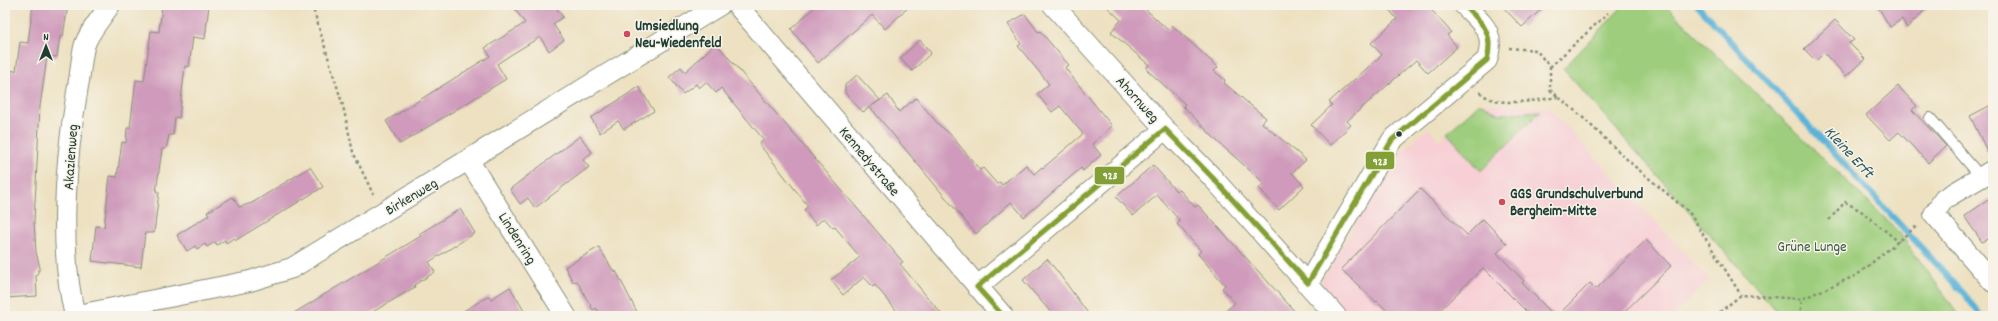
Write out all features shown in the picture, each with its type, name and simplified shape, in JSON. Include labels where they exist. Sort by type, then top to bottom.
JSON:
[{"type":"street","name":"Akazienweg","points":[[74,316],[67,268],[66,203],[72,122],[86,43],[110,5]]},
{"type":"street","name":"Birkenweg","points":[[74,316],[250,281],[292,268],[386,212],[720,5]]},
{"type":"street","name":"Kennedystraße","points":[[737,5],[1003,316]]},
{"type":"street","name":"Ahornweg","points":[[1053,5],[1165,129],[1211,176],[1336,316]]},
{"type":"street","points":[[1308,283],[1392,140],[1487,60],[1491,47],[1489,31],[1464,5]]},
{"type":"street","points":[[978,287],[1165,129]]},
{"type":"street","name":"Lindenring","points":[[469,160],[566,316]]},
{"type":"street","points":[[1987,174],[1944,199],[1934,214],[1993,282]]},
{"type":"lane","points":[[1930,118],[1987,174]]},
{"type":"path","points":[[312,5],[343,106],[353,152],[373,195],[386,212]]},
{"type":"path","points":[[1550,67],[1608,13]]},
{"type":"path","points":[[1491,47],[1536,50],[1550,67],[1550,90],[1580,115],[1633,165],[1689,212],[1741,295]]},
{"type":"path","points":[[1466,78],[1483,96],[1493,99],[1514,102],[1559,97]]},
{"type":"path","points":[[1829,220],[1845,202],[1861,211],[1899,242]]},
{"type":"path","points":[[1715,316],[1741,295],[1802,299],[1857,275],[1904,239],[1921,223]]},
{"type":"path","points":[[1800,316],[1802,299]]},
{"type":"shaded area","name":"GGS Grundschulverbund Bergheim-Mitte","points":[[1480,103],[1549,108],[1709,279],[1674,316],[1347,316],[1320,283],[1397,156],[1428,128],[1439,140]]},
{"type":"green space","name":"Grüne Lunge","points":[[1624,5],[1665,5],[1898,231],[1960,316],[1772,316],[1777,311],[1563,69]]},
{"type":"green space","points":[[1480,103],[1500,114],[1541,111],[1481,171],[1447,133]]},
{"type":"building","points":[[33,5],[68,5],[63,36],[60,36],[57,57],[47,57],[40,106],[34,222],[36,252],[40,268],[36,276],[37,296],[5,298],[5,70],[16,71],[20,42],[28,43]]},
{"type":"building","points":[[162,5],[209,5],[205,39],[193,37],[189,67],[185,66],[179,118],[175,117],[173,135],[169,135],[166,149],[162,149],[156,192],[159,192],[154,233],[145,233],[141,267],[92,261],[96,226],[104,227],[110,176],[117,177],[122,142],[126,143],[127,128],[130,128],[136,80],[144,81],[151,31],[159,32]]},
{"type":"building","points":[[512,5],[554,5],[563,17],[553,24],[564,40],[549,51],[540,37],[512,54],[497,64],[506,79],[400,144],[386,121],[490,56],[485,48],[525,23]]},
{"type":"building","points":[[817,5],[911,5],[885,29],[872,15],[818,63],[791,29]]},
{"type":"building","points":[[1105,5],[1141,5],[1168,30],[1172,25],[1218,67],[1214,71],[1225,80],[1224,83],[1266,118],[1262,123],[1306,160],[1292,173],[1304,186],[1279,210],[1259,188],[1264,183],[1218,142],[1183,106],[1185,104],[1146,69],[1149,65],[1111,32],[1121,20]]},
{"type":"building","points":[[1385,5],[1427,5],[1451,32],[1447,35],[1457,47],[1428,73],[1416,60],[1347,121],[1351,125],[1330,145],[1311,125],[1332,105],[1329,102],[1382,55],[1371,43],[1397,19]]},
{"type":"building","points":[[1501,5],[1546,5],[1522,27]]},
{"type":"building","points":[[1877,5],[1930,5],[1907,28],[1902,19],[1890,27]]},
{"type":"building","points":[[1025,14],[1038,32],[1040,31],[1069,65],[1065,68],[1112,126],[1092,144],[1101,155],[1083,171],[1081,168],[1024,217],[1011,202],[976,234],[870,107],[888,95],[899,112],[916,98],[939,125],[949,133],[980,170],[983,168],[997,184],[1000,182],[1002,185],[1026,165],[1034,174],[1083,134],[1060,106],[1052,112],[1037,94],[1049,84],[1018,46],[1021,44],[1008,24]]},
{"type":"building","points":[[1835,20],[1854,40],[1849,43],[1865,59],[1846,76],[1824,53],[1816,61],[1804,49]]},
{"type":"building","points":[[920,40],[931,53],[912,71],[900,58]]},
{"type":"building","points":[[716,43],[903,262],[900,264],[943,316],[901,316],[875,285],[873,287],[864,277],[843,295],[831,280],[860,257],[835,227],[833,228],[824,218],[816,225],[804,210],[808,206],[759,144],[764,140],[721,88],[716,93],[706,82],[699,88],[696,84],[683,94],[669,77],[681,67],[685,72]]},
{"type":"building","points":[[857,75],[880,100],[863,112],[845,93],[845,85]]},
{"type":"building","points":[[1898,86],[1917,106],[1912,110],[1946,146],[1928,163],[1899,132],[1890,140],[1866,115]]},
{"type":"building","points":[[639,87],[654,111],[624,129],[618,121],[600,133],[591,118]]},
{"type":"building","points":[[1993,104],[1993,159],[1991,159],[1970,116]]},
{"type":"building","points":[[580,136],[592,152],[583,160],[589,167],[535,208],[528,198],[520,204],[510,189]]},
{"type":"building","points":[[1153,165],[1176,191],[1179,189],[1195,207],[1198,205],[1299,316],[1220,316],[1235,303],[1222,288],[1225,285],[1198,254],[1201,251],[1177,224],[1180,221],[1157,195],[1133,216],[1116,197]]},
{"type":"building","points":[[310,167],[323,187],[236,240],[234,238],[226,243],[225,240],[217,245],[215,242],[207,247],[205,244],[197,249],[195,246],[187,251],[177,235],[209,215],[207,212],[233,197],[239,207],[252,203]]},
{"type":"building","points":[[1420,189],[1467,235],[1483,219],[1507,244],[1497,253],[1524,281],[1522,283],[1555,316],[1531,316],[1483,268],[1434,316],[1393,316],[1377,301],[1376,302],[1341,269]]},
{"type":"building","points":[[1993,197],[1993,236],[1982,242],[1964,216]]},
{"type":"building","points":[[460,209],[475,233],[429,262],[435,272],[414,285],[415,287],[366,316],[289,316],[421,236],[419,234]]},
{"type":"building","points":[[1646,240],[1671,266],[1620,316],[1557,316],[1590,283],[1596,289]]},
{"type":"building","points":[[599,247],[614,272],[616,271],[639,316],[601,316],[596,308],[593,310],[577,281],[573,282],[565,267]]},
{"type":"building","points":[[1047,259],[1090,316],[1054,316],[1023,280]]},
{"type":"building","points":[[510,287],[527,316],[455,316],[489,296],[491,299]]},
{"type":"waterway","name":"Kleine Erft","points":[[1697,5],[1966,296],[1981,316]]},
{"type":"transit line","name":"923","points":[[1003,316],[977,287],[1165,129],[1211,176],[1308,283],[1392,140],[1487,60],[1489,50],[1488,35],[1481,23],[1464,5]]},
{"type":"place","name":"Umsiedlung Neu-Wiedenfeld","points":[[627,34]]},
{"type":"place","name":"GGS Grundschulverbund Bergheim-Mitte","points":[[1502,202]]}]
